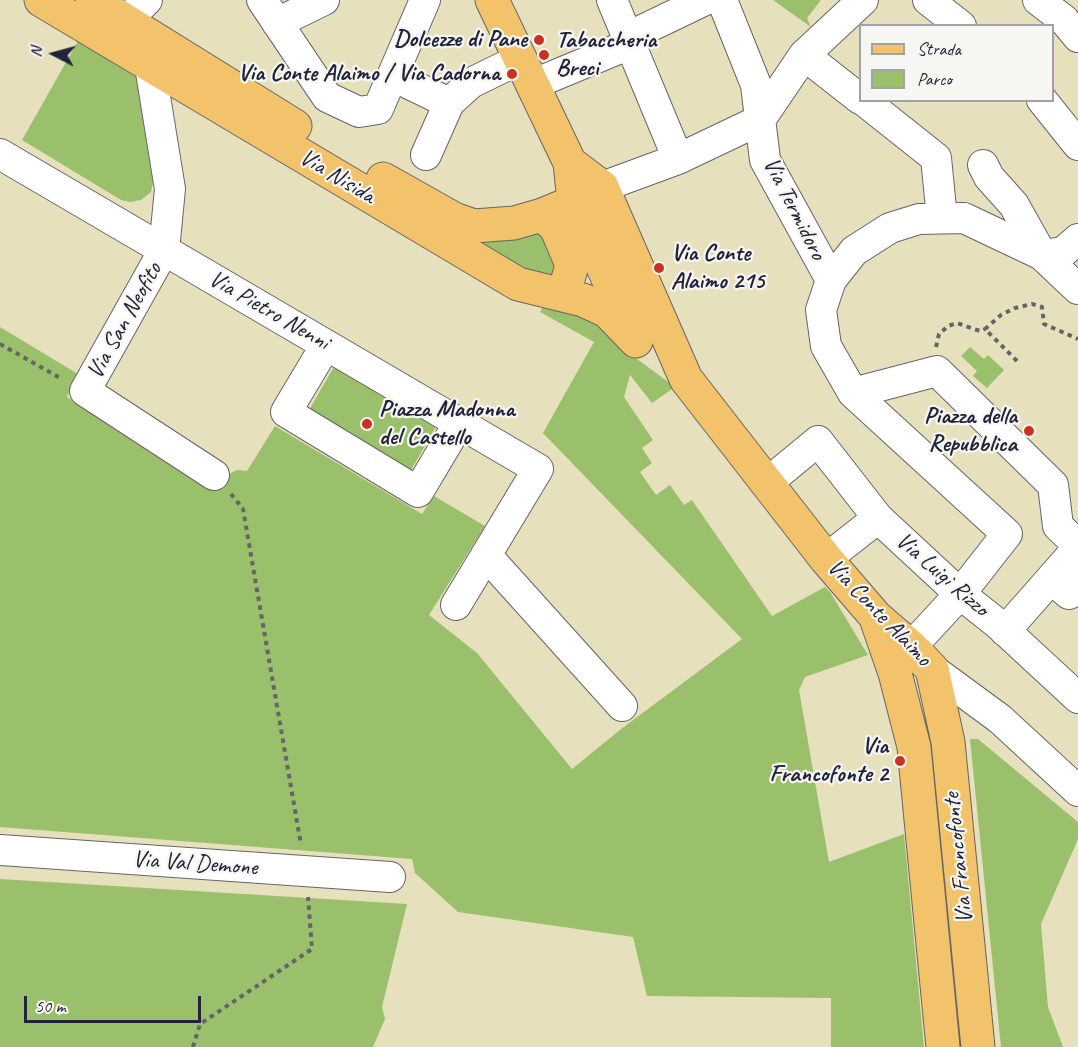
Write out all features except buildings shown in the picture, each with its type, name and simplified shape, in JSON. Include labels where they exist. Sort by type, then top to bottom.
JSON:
[{"type":"main road","name":"Via Nisida","points":[[41,0],[518,284],[555,287],[607,311],[636,341],[686,379]]},
{"type":"main road","name":"Via Nisida","points":[[92,0],[135,7],[338,154],[454,219],[474,226],[514,223],[542,215],[588,195]]},
{"type":"main road","points":[[492,0],[570,163],[588,195],[617,261],[686,379]]},
{"type":"main road","points":[[542,215],[556,227],[572,265],[555,287]]},
{"type":"main road","points":[[555,287],[617,261]]},
{"type":"main road","points":[[617,261],[636,341]]},
{"type":"main road","name":"Via Conte Alaimo","points":[[686,379],[826,559],[913,663]]},
{"type":"main road","name":"Via Francofonte","points":[[913,663],[914,747],[943,1047]]},
{"type":"main road","name":"Via Francofonte","points":[[913,663],[948,742],[978,1047]]},
{"type":"street","points":[[324,0],[270,12],[327,97],[359,112],[378,109],[425,0]]},
{"type":"street","points":[[612,0],[678,159]]},
{"type":"street","points":[[426,155],[449,103],[471,83],[527,72],[629,40],[705,0]]},
{"type":"street","name":"Via Termidoro","points":[[722,0],[756,85],[765,160],[831,280]]},
{"type":"street","points":[[588,195],[678,159],[760,120],[804,55],[863,0]]},
{"type":"street","points":[[928,0],[958,24]]},
{"type":"street","points":[[1038,0],[1064,20],[1078,37]]},
{"type":"street","points":[[804,55],[859,98]]},
{"type":"street","points":[[150,66],[170,189],[164,250]]},
{"type":"street","points":[[393,76],[449,103]]},
{"type":"street","points":[[865,102],[936,158],[942,218]]},
{"type":"street","points":[[1044,102],[1078,145]]},
{"type":"street","name":"Via Pietro Nenni","points":[[0,154],[538,469],[486,555]]},
{"type":"street","points":[[983,165],[989,177],[1014,205],[1042,255],[1078,290]]},
{"type":"street","points":[[913,663],[960,594],[1007,534],[853,393],[826,346],[821,310],[831,280],[854,251],[890,228],[919,219],[964,218],[1042,255],[1063,252],[1078,239]]},
{"type":"street","name":"Via San Neofito","points":[[85,391],[164,250]]},
{"type":"street","points":[[326,345],[286,412],[418,492],[459,423]]},
{"type":"street","points":[[853,393],[937,371],[1053,485],[1058,526],[1078,546],[1065,580],[1005,631]]},
{"type":"street","points":[[85,391],[214,475]]},
{"type":"street","name":"Via Luigi Rizzo","points":[[767,483],[818,441],[878,518],[1078,698]]},
{"type":"street","points":[[826,559],[878,518]]},
{"type":"street","points":[[456,605],[486,555],[622,706]]},
{"type":"street","name":"Via Conte Alaimo","points":[[913,663],[1000,719],[1078,791]]},
{"type":"street","name":"Via Val Demone","points":[[0,850],[390,877]]},
{"type":"path","points":[[937,371],[936,347],[939,334],[948,326],[957,323],[980,331],[1001,315],[1015,308],[1032,304],[1042,307],[1044,324],[1078,339]]},
{"type":"path","points":[[985,329],[1017,361]]},
{"type":"path","points":[[0,344],[85,391]]},
{"type":"path","points":[[193,1047],[200,1024],[312,950],[306,872],[243,508],[214,475]]},
{"type":"green space","points":[[773,0],[821,0],[807,18],[811,27]]},
{"type":"green space","points":[[78,41],[141,80],[153,183],[151,192],[141,200],[130,202],[121,200],[22,140]]},
{"type":"green space","points":[[546,231],[559,276],[532,276],[474,244],[478,237]]},
{"type":"green space","points":[[543,306],[570,309],[595,322],[610,339],[675,387],[652,403],[630,375],[624,397],[653,440],[642,448],[652,463],[640,472],[656,495],[670,485],[684,505],[692,500],[772,616],[825,587],[868,655],[805,677],[799,690],[829,862],[904,834],[924,1047],[831,1047],[831,998],[647,996],[633,937],[458,912],[415,873],[412,859],[0,827],[0,327],[78,374],[67,397],[208,485],[237,470],[247,471],[275,426],[422,514],[434,496],[485,526],[429,615],[477,653],[572,769],[621,729],[742,639],[543,433],[594,342],[540,312]]},
{"type":"green space","points":[[970,347],[984,359],[988,355],[1004,370],[987,388],[973,376],[977,371],[961,356]]},
{"type":"green space","points":[[335,365],[437,425],[411,470],[309,410]]},
{"type":"green space","points":[[970,739],[978,739],[1078,822],[1078,839],[1041,924],[1048,1007],[1063,1047],[1001,1047]]},
{"type":"green space","points":[[0,879],[407,904],[382,1007],[385,1019],[373,1047],[0,1047]]},
{"type":"place","name":"Dolcezze di Pane","points":[[539,40]]},
{"type":"place","name":"Tabaccheria Breci","points":[[544,55]]},
{"type":"place","name":"Via Conte Alaimo / Via Cadorna","points":[[512,74]]},
{"type":"place","name":"Via Conte Alaimo 215","points":[[659,268]]},
{"type":"place","name":"Piazza Madonna del Castello","points":[[367,424]]},
{"type":"place","name":"Piazza della Repubblica","points":[[1029,431]]},
{"type":"place","name":"Via Francofonte 2","points":[[900,761]]}]
